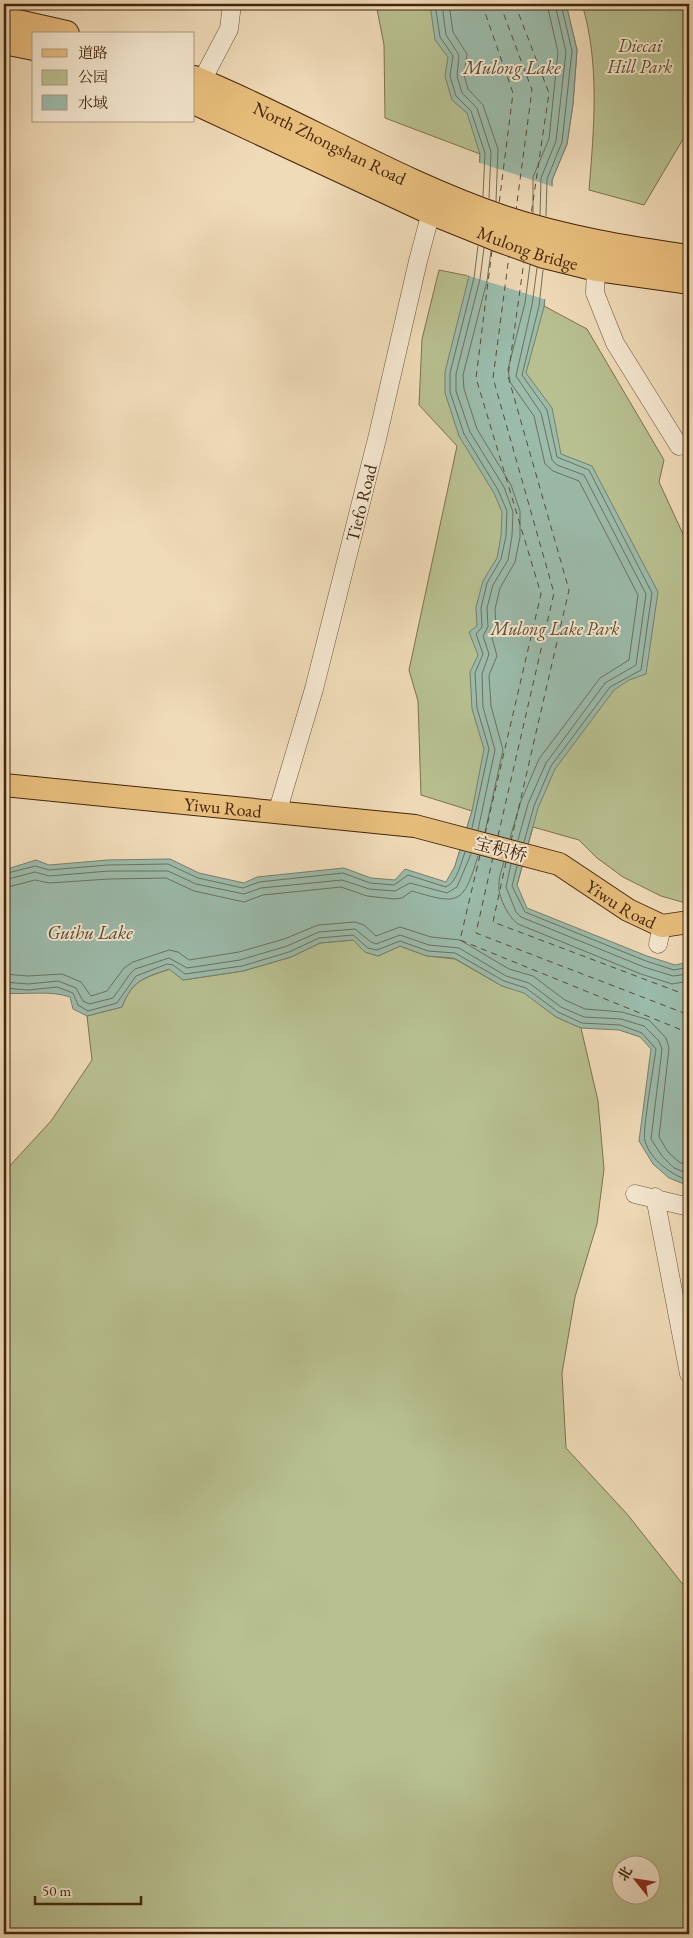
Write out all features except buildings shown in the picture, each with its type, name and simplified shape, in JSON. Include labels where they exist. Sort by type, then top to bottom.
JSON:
[{"type":"highway","points":[[4,20],[57,32]]},
{"type":"highway","points":[[4,41],[32,47]]},
{"type":"highway","name":"North Zhongshan Road","points":[[196,90],[463,214]]},
{"type":"highway","name":"Mulong Bridge","points":[[463,214],[549,233],[598,256]]},
{"type":"highway","points":[[598,256],[689,258]]},
{"type":"highway","points":[[598,256],[689,281]]},
{"type":"main road","name":"Yiwu Road","points":[[4,785],[415,826],[442,833]]},
{"type":"main road","name":"宝积桥","points":[[442,833],[559,864]]},
{"type":"main road","name":"Yiwu Road","points":[[559,864],[628,910],[660,935],[689,922]]},
{"type":"street","points":[[196,90],[229,29],[232,4]]},
{"type":"street","name":"Tiefo Road","points":[[277,813],[314,689],[434,202]]},
{"type":"street","points":[[598,256],[596,293],[615,342],[679,446]]},
{"type":"street","points":[[635,1194],[655,1197],[689,1207]]},
{"type":"street","points":[[655,1197],[689,1374]]},
{"type":"green space","name":"Mulong Lake Park","points":[[376,4],[566,4],[577,50],[573,104],[567,144],[552,180],[551,242],[544,306],[587,329],[664,460],[659,482],[689,547],[689,904],[661,896],[623,877],[597,858],[579,840],[533,827],[517,885],[455,866],[472,811],[421,795],[418,701],[409,670],[457,446],[419,405],[422,339],[439,270],[469,276],[477,217],[480,154],[385,118],[384,45]]},
{"type":"green space","name":"Diecai Hill Park","points":[[582,4],[689,4],[689,129],[644,205],[589,190],[593,144],[594,96],[588,26]]},
{"type":"green space","points":[[353,940],[365,952],[378,956],[400,946],[427,956],[455,959],[502,986],[524,992],[556,1017],[581,1028],[598,1101],[604,1169],[597,1224],[575,1297],[562,1373],[566,1448],[627,1514],[689,1592],[689,1934],[4,1934],[4,1172],[51,1121],[92,1060],[87,1016],[122,1007],[130,991],[140,981],[170,969],[183,980],[243,971],[291,957],[320,943]]},
{"type":"water","points":[[430,4],[566,4],[577,50],[573,104],[567,144],[552,180],[551,242],[544,307],[526,373],[552,408],[561,454],[592,466],[658,592],[646,674],[629,680],[614,690],[555,769],[538,808],[517,885],[527,908],[647,956],[675,965],[689,962],[689,1186],[669,1178],[653,1164],[639,1141],[651,1049],[640,1037],[619,1030],[581,1028],[556,1017],[524,993],[502,986],[454,958],[427,956],[400,946],[378,956],[365,952],[353,940],[320,943],[291,957],[243,971],[183,980],[169,969],[146,978],[135,985],[122,1007],[87,1016],[73,1009],[70,997],[46,993],[4,993],[4,870],[36,860],[49,865],[108,860],[170,859],[199,873],[244,883],[257,877],[344,868],[371,878],[395,880],[405,869],[446,882],[455,866],[472,811],[484,749],[472,709],[470,672],[478,655],[469,632],[477,626],[476,607],[483,581],[497,558],[501,536],[502,512],[494,493],[459,436],[445,393],[445,372],[469,276],[477,217],[480,154],[467,113],[452,100],[445,76],[448,57],[435,40]]},
{"type":"pier","points":[[477,162],[554,187],[554,242],[547,300],[466,275],[475,217]]},
{"type":"ferry route","points":[[482,4],[513,93],[499,204]]},
{"type":"ferry route","points":[[500,4],[532,90],[516,210]]},
{"type":"ferry route","points":[[515,4],[549,93],[531,215]]},
{"type":"ferry route","points":[[485,834],[541,594],[476,378],[492,250]]},
{"type":"ferry route","points":[[498,836],[554,593],[493,378],[509,256]]},
{"type":"ferry route","points":[[511,841],[569,590],[508,376],[524,261]]},
{"type":"ferry route","points":[[480,855],[460,940],[689,1033]]},
{"type":"ferry route","points":[[493,857],[476,933],[689,1015]]},
{"type":"ferry route","points":[[506,862],[493,922],[689,996]]},
{"type":"water label","name":"Mulong Lake","points":[[512,67]]},
{"type":"water label","name":"Guihu Lake","points":[[90,932]]}]
